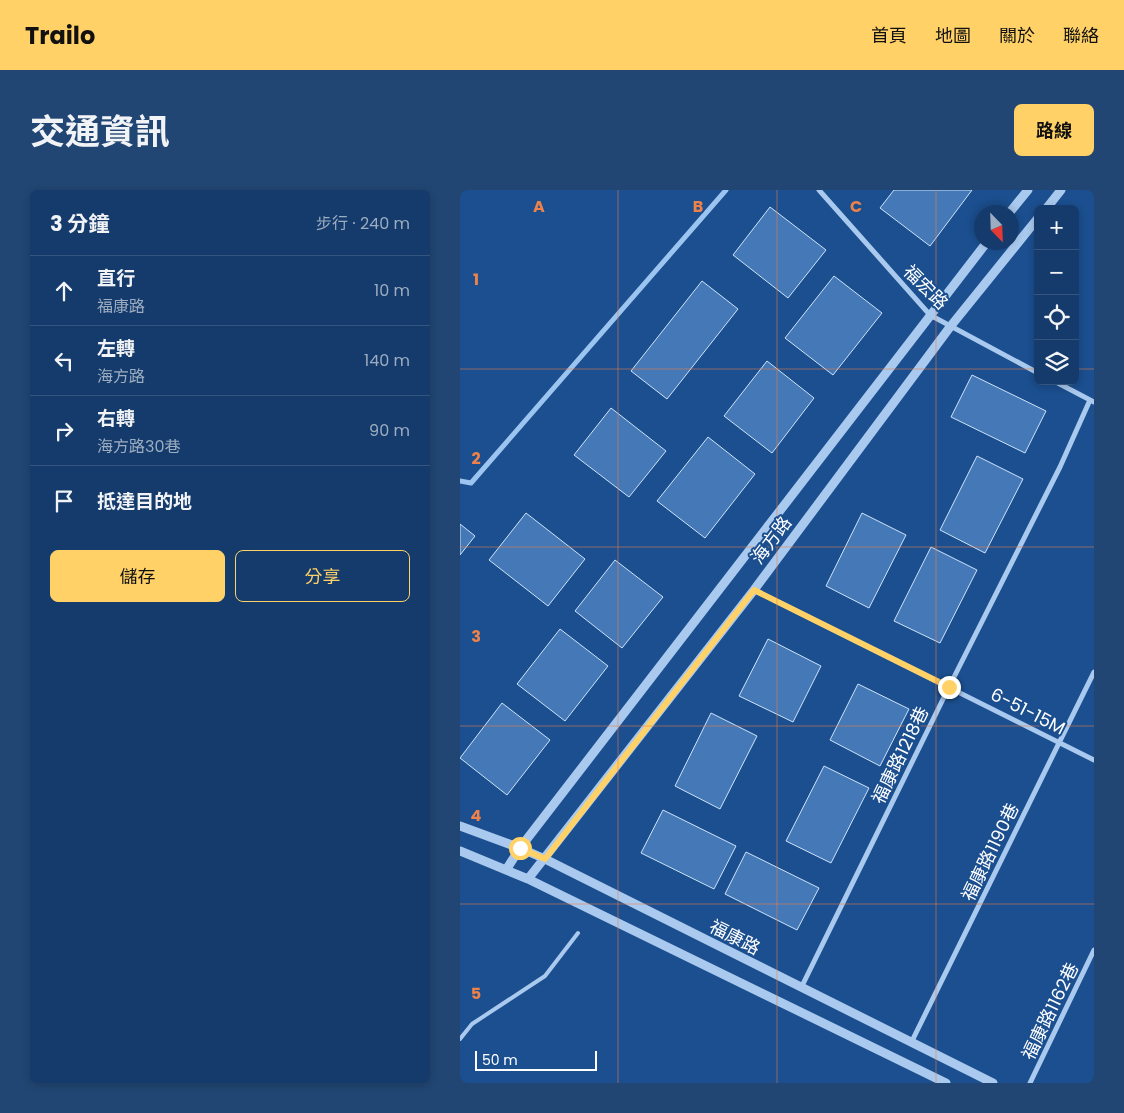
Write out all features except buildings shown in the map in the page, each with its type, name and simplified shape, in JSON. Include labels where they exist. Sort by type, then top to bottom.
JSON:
[{"type":"street","name":"福宏路","points":[[819,190],[930,315],[1034,370]]},
{"type":"street","points":[[1016,205],[1028,190]]},
{"type":"street","points":[[1049,205],[1061,190]]},
{"type":"street","name":"海方路","points":[[528,880],[754,590],[950,327],[1034,223]]},
{"type":"street","name":"海方路","points":[[506,870],[520,848],[981,250]]},
{"type":"street","points":[[1062,385],[1092,401]]},
{"type":"street","name":"福康路1218巷","points":[[801,988],[1092,401]]},
{"type":"street","name":"6-51-15M","points":[[754,590],[1094,760]]},
{"type":"street","name":"福康路1190巷","points":[[911,1043],[1094,672]]},
{"type":"street","name":"福康路","points":[[460,826],[545,859],[993,1083]]},
{"type":"street","points":[[460,851],[528,880],[946,1083]]},
{"type":"street","name":"福康路1162巷","points":[[1030,1083],[1094,950]]},
{"type":"lane","points":[[460,1039],[472,1024],[545,976],[578,933]]},
{"type":"waterway","points":[[460,481],[471,483],[726,190]]},
{"type":"route","points":[[520,848],[545,859],[754,590],[949,687]]}]
